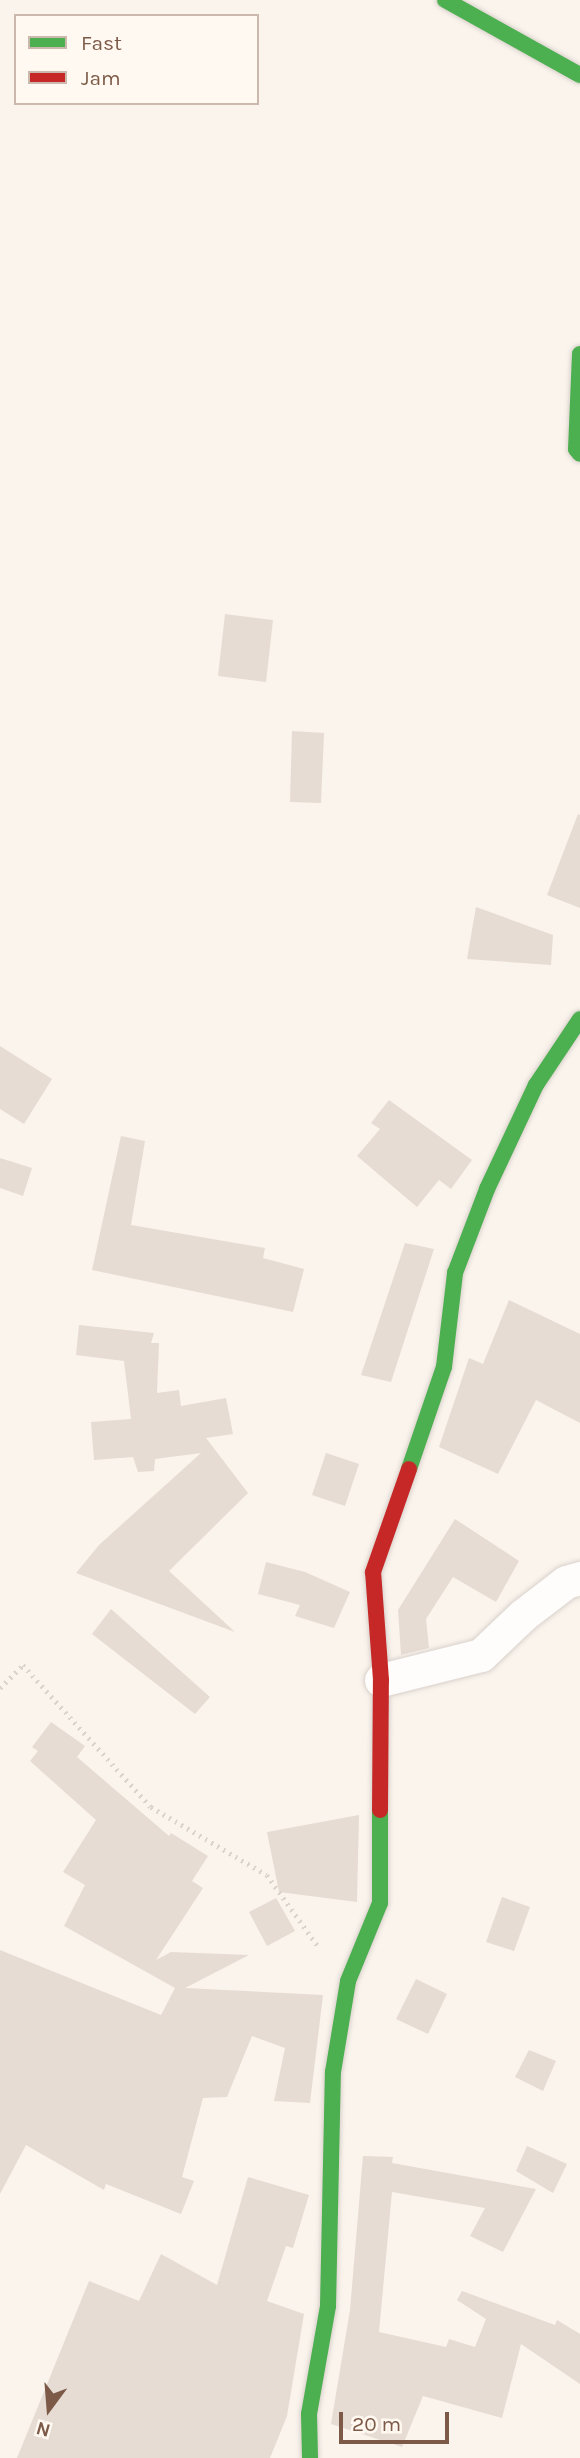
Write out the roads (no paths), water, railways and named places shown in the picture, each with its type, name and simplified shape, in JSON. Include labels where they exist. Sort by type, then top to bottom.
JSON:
[{"type":"street","points":[[445,0],[580,75]]},
{"type":"street","points":[[580,354],[576,449],[580,454]]},
{"type":"street","points":[[310,2458],[309,2414],[328,2306],[333,2072],[347,1991],[380,1903],[381,1680],[373,1572],[444,1367],[455,1273],[487,1189],[536,1085],[580,1018]]},
{"type":"street","points":[[381,1680],[481,1655],[523,1615],[566,1582],[580,1578]]}]
